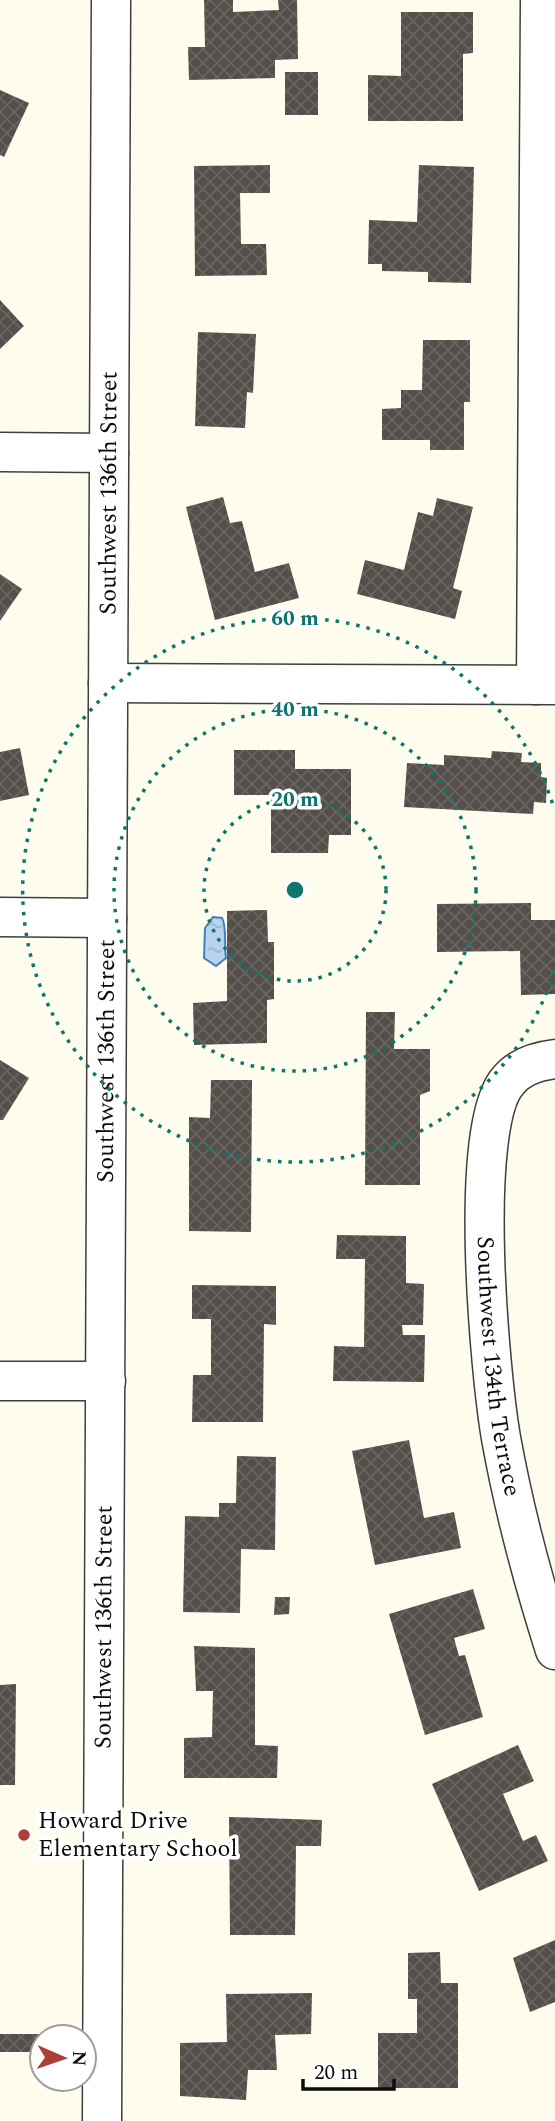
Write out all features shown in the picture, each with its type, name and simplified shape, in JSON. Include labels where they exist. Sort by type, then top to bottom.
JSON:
[{"type":"street","name":"Southwest 136th Street","points":[[102,2121],[111,0]]},
{"type":"street","points":[[108,682],[545,685],[540,0]]},
{"type":"street","points":[[0,452],[109,453]]},
{"type":"street","points":[[0,918],[107,918]]},
{"type":"street","name":"Southwest 134th Terrace","points":[[555,1059],[535,1063],[507,1081],[498,1098],[486,1150],[487,1256],[492,1355],[509,1480],[555,1650]]},
{"type":"street","points":[[0,1381],[106,1381]]},
{"type":"water","points":[[213,917],[222,918],[225,931],[226,958],[216,966],[204,958],[205,928]]},
{"type":"building","points":[[204,0],[233,0],[233,12],[279,10],[278,0],[297,0],[298,59],[275,60],[275,78],[189,80],[188,47],[205,47]]},
{"type":"building","points":[[401,12],[473,12],[473,53],[463,54],[463,121],[368,121],[368,75],[401,76]]},
{"type":"building","points":[[285,72],[318,72],[318,115],[285,115]]},
{"type":"building","points":[[0,90],[29,103],[4,157],[0,155]]},
{"type":"building","points":[[270,165],[270,193],[240,193],[241,244],[266,244],[267,275],[195,276],[194,166]]},
{"type":"building","points":[[419,165],[474,167],[471,283],[428,282],[428,272],[382,271],[382,264],[368,264],[369,220],[417,222]]},
{"type":"building","points":[[0,300],[24,326],[0,349]]},
{"type":"building","points":[[198,332],[256,334],[253,393],[247,392],[245,428],[195,426]]},
{"type":"building","points":[[423,340],[470,340],[470,402],[464,402],[464,450],[430,450],[430,440],[382,440],[382,409],[401,408],[401,390],[422,390]]},
{"type":"building","points":[[223,497],[230,523],[242,521],[255,572],[289,563],[299,598],[215,620],[186,507]]},
{"type":"building","points":[[437,498],[473,507],[453,588],[462,591],[455,619],[357,594],[365,560],[404,570],[418,512],[433,516]]},
{"type":"building","points":[[0,574],[22,589],[0,621]]},
{"type":"building","points":[[20,748],[29,795],[0,801],[0,752]]},
{"type":"building","points":[[234,750],[295,750],[295,769],[351,769],[351,835],[329,835],[328,853],[271,853],[271,795],[234,795]]},
{"type":"building","points":[[492,751],[522,753],[521,762],[541,763],[541,777],[547,778],[546,803],[534,802],[533,814],[404,807],[407,763],[444,765],[444,755],[491,758]]},
{"type":"building","points":[[531,903],[531,920],[555,920],[555,994],[521,995],[520,951],[437,952],[437,904]]},
{"type":"building","points":[[267,910],[268,942],[274,942],[274,999],[267,1000],[267,1043],[194,1045],[193,1003],[227,1001],[227,911]]},
{"type":"building","points":[[366,1012],[395,1012],[394,1049],[430,1049],[430,1091],[420,1095],[420,1185],[365,1185]]},
{"type":"building","points":[[0,1060],[29,1078],[3,1120],[0,1120]]},
{"type":"building","points":[[211,1080],[252,1080],[251,1232],[189,1231],[189,1117],[210,1118]]},
{"type":"building","points":[[337,1235],[406,1236],[406,1283],[424,1284],[423,1325],[402,1325],[403,1335],[425,1335],[424,1382],[333,1381],[334,1346],[364,1347],[365,1259],[336,1259]]},
{"type":"building","points":[[192,1285],[276,1286],[276,1325],[264,1324],[263,1422],[192,1422],[193,1375],[211,1375],[211,1319],[192,1319]]},
{"type":"building","points":[[409,1440],[424,1518],[454,1512],[461,1548],[375,1565],[352,1451]]},
{"type":"building","points":[[237,1456],[276,1457],[275,1550],[241,1549],[240,1613],[183,1612],[185,1516],[219,1517],[219,1503],[236,1503]]},
{"type":"building","points":[[473,1589],[485,1629],[454,1638],[459,1656],[465,1655],[483,1717],[425,1735],[389,1614]]},
{"type":"building","points":[[275,1597],[290,1597],[289,1614],[274,1615]]},
{"type":"building","points":[[194,1646],[255,1648],[255,1745],[278,1746],[277,1778],[184,1778],[184,1738],[212,1737],[213,1691],[196,1691]]},
{"type":"building","points":[[16,1684],[15,1785],[0,1785],[0,1685]]},
{"type":"building","points":[[518,1745],[534,1781],[503,1794],[523,1841],[536,1835],[548,1861],[479,1891],[432,1784]]},
{"type":"building","points":[[229,1817],[322,1820],[321,1846],[296,1846],[295,1935],[230,1935]]},
{"type":"building","points":[[555,1940],[555,2002],[530,2012],[513,1958]]},
{"type":"building","points":[[440,1952],[441,1983],[458,1983],[458,2088],[378,2088],[378,2033],[417,2033],[417,1999],[408,1999],[408,1953]]},
{"type":"building","points":[[312,1993],[311,2034],[275,2035],[277,2070],[248,2070],[246,2100],[180,2096],[180,2043],[227,2042],[226,1994]]},
{"type":"building","points":[[0,2034],[28,2034],[28,2052],[0,2052]]},
{"type":"place","name":"Howard Drive Elementary School","points":[[24,1835]]}]
